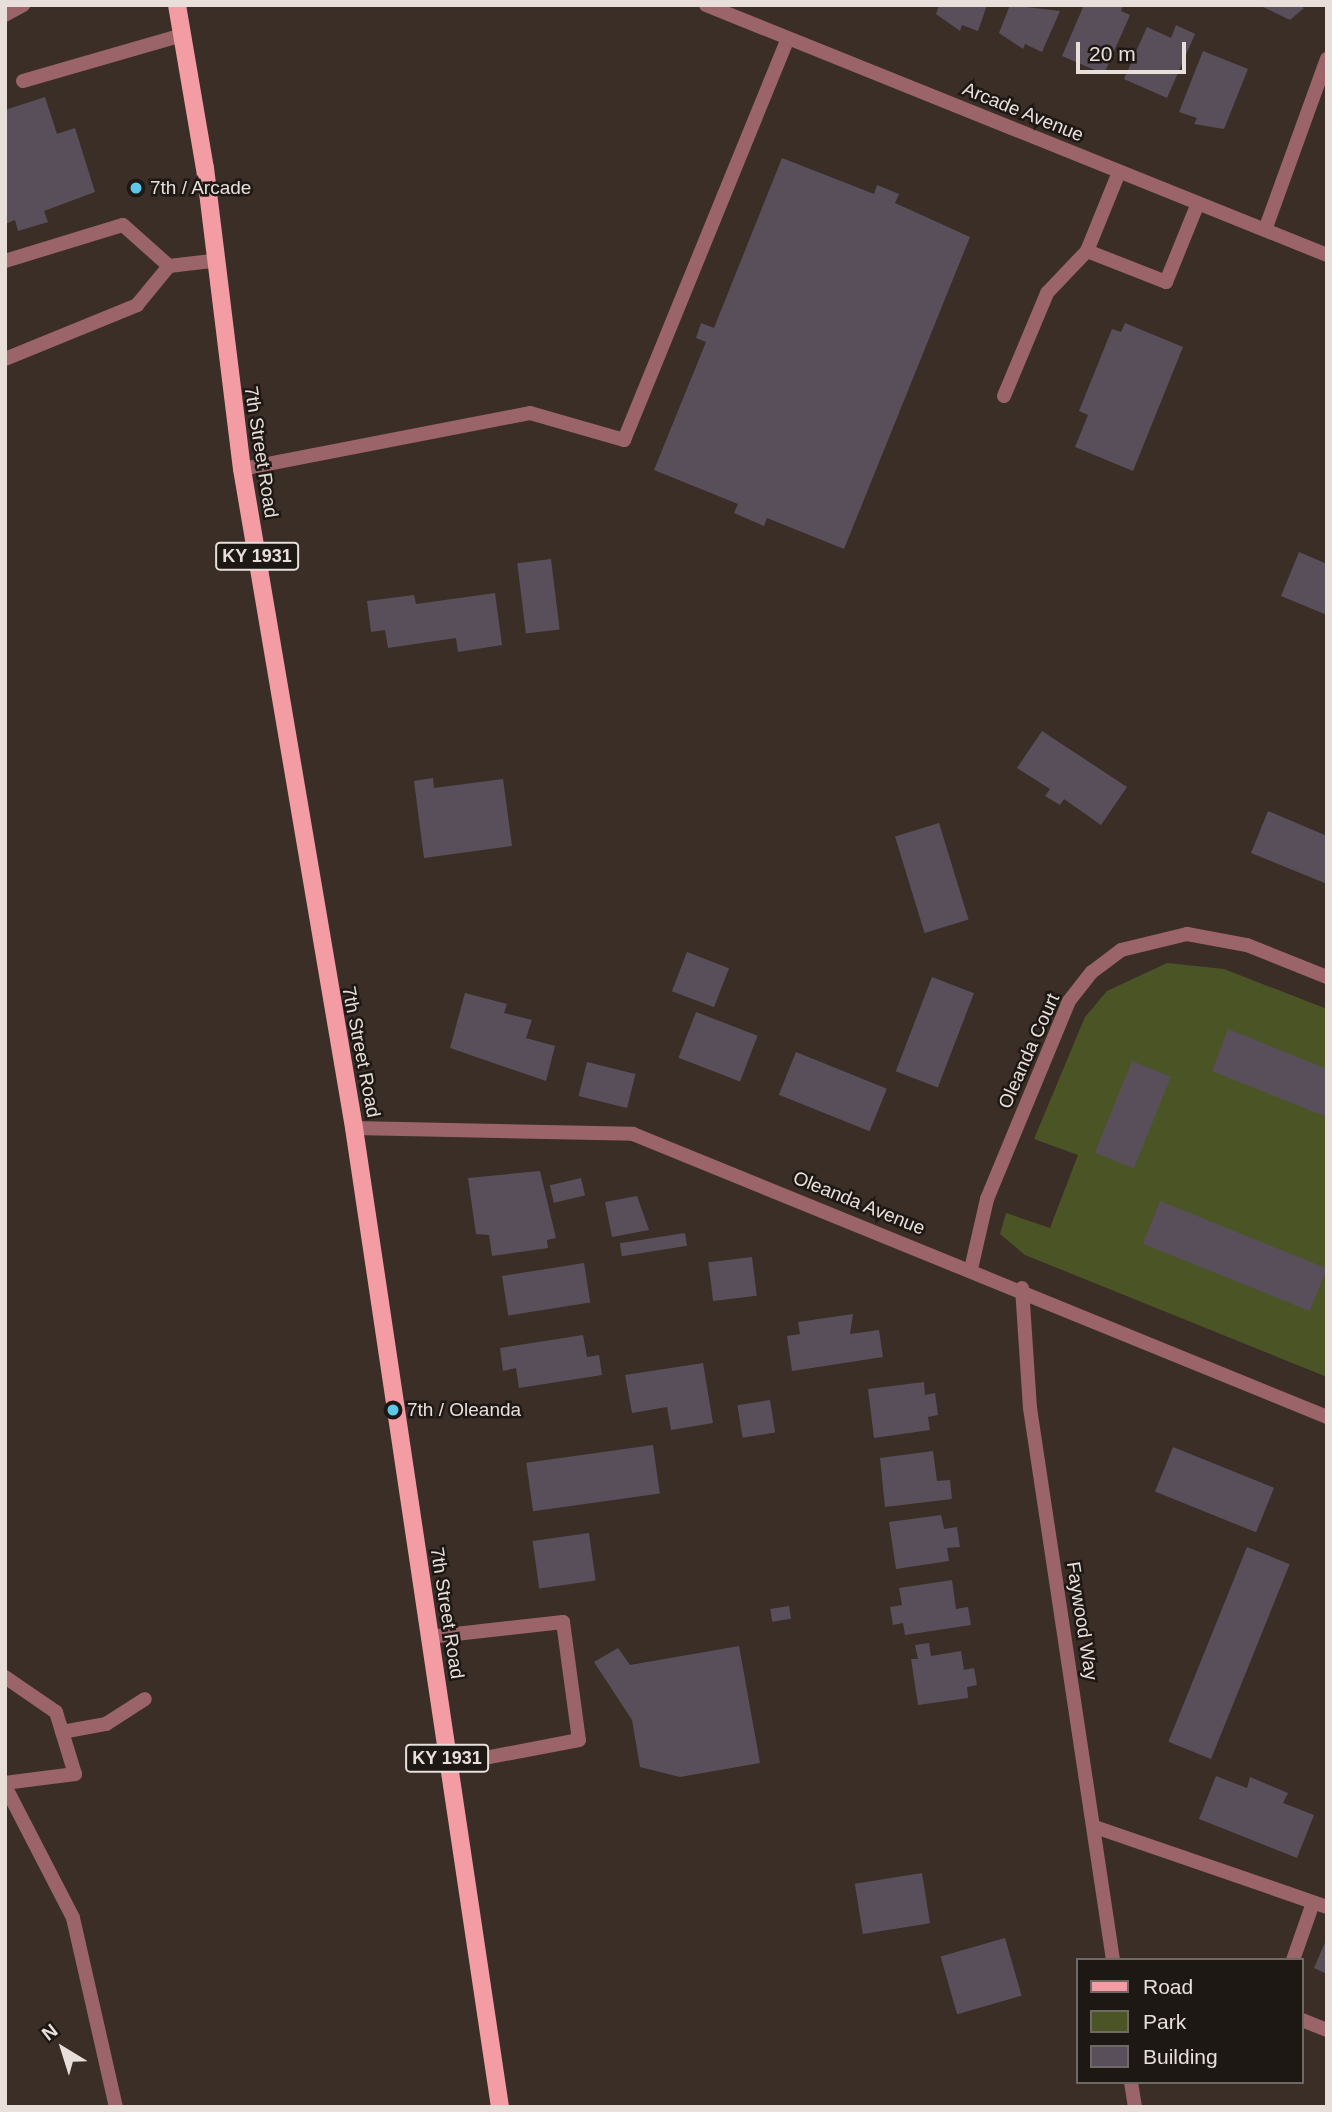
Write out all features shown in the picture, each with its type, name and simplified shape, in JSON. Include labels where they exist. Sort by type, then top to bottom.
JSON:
[{"type":"main road","name":"7th Street Road","points":[[177,5],[205,168],[212,261],[242,469],[354,1128],[500,2107]]},
{"type":"street","points":[[5,15],[23,5]]},
{"type":"street","name":"Arcade Avenue","points":[[706,5],[1327,255]]},
{"type":"street","points":[[23,81],[182,36]]},
{"type":"street","points":[[242,469],[530,413],[624,440],[789,38]]},
{"type":"street","points":[[1265,230],[1327,60]]},
{"type":"street","points":[[1004,396],[1047,293],[1087,251],[1119,172]]},
{"type":"street","points":[[1087,251],[1166,282],[1198,203]]},
{"type":"street","points":[[5,261],[123,225],[169,266]]},
{"type":"street","points":[[5,359],[137,305],[169,266],[212,261]]},
{"type":"street","name":"Oleanda Court","points":[[971,1269],[987,1199],[1069,1001],[1092,972],[1121,950],[1187,933],[1247,945],[1327,977]]},
{"type":"street","name":"Oleanda Avenue","points":[[354,1128],[633,1134],[1022,1288],[1327,1417]]},
{"type":"street","name":"Faywood Way","points":[[1022,1288],[1030,1408],[1095,1827],[1112,1958]]},
{"type":"street","points":[[429,1637],[563,1622],[579,1740],[448,1765]]},
{"type":"street","points":[[5,1677],[56,1712],[75,1774],[5,1784],[73,1918],[116,2107]]},
{"type":"street","points":[[62,1732],[106,1724],[145,1699]]},
{"type":"street","points":[[1095,1827],[1320,1905],[1294,1958]]},
{"type":"street","points":[[1304,2021],[1327,2029]]},
{"type":"street","points":[[1131,2084],[1135,2107]]},
{"type":"green space","points":[[1167,963],[1224,969],[1327,1009],[1327,1377],[1025,1255],[1000,1234],[1006,1213],[1050,1228],[1078,1155],[1034,1139],[1085,1017],[1107,991]]},
{"type":"building","points":[[939,5],[987,5],[978,31],[962,25],[960,31],[936,14]]},
{"type":"building","points":[[1010,5],[1060,11],[1042,52],[1025,44],[1023,49],[999,33]]},
{"type":"building","points":[[1084,5],[1123,5],[1121,11],[1130,15],[1104,74],[1062,56]]},
{"type":"building","points":[[1259,5],[1299,5],[1304,8],[1290,20]]},
{"type":"building","points":[[1176,25],[1195,34],[1167,98],[1124,79],[1147,27],[1171,38]]},
{"type":"building","points":[[1203,51],[1248,69],[1224,129],[1194,124],[1197,118],[1179,112]]},
{"type":"building","points":[[45,97],[57,134],[75,128],[95,192],[44,211],[48,222],[18,231],[15,220],[5,224],[5,110]]},
{"type":"building","points":[[782,158],[874,194],[877,185],[899,194],[895,203],[970,237],[844,549],[767,518],[764,526],[734,513],[738,504],[654,470],[706,342],[696,338],[701,323],[714,328]]},
{"type":"building","name":"7th / Arcade","points":[[139,181],[142,195],[133,197],[130,183]]},
{"type":"building","points":[[1125,323],[1183,347],[1133,471],[1075,447],[1088,415],[1079,411],[1112,329],[1121,332]]},
{"type":"building","points":[[1299,552],[1327,564],[1327,615],[1281,596]]},
{"type":"building","points":[[551,559],[560,629],[526,634],[517,563]]},
{"type":"building","points":[[495,593],[502,645],[458,652],[456,638],[388,648],[385,630],[371,632],[367,601],[414,595],[416,604]]},
{"type":"building","points":[[1042,731],[1127,787],[1101,825],[1064,799],[1060,805],[1045,796],[1050,789],[1017,768]]},
{"type":"building","points":[[433,778],[434,788],[503,779],[512,846],[424,858],[414,781]]},
{"type":"building","points":[[1268,811],[1327,836],[1327,884],[1251,853]]},
{"type":"building","points":[[939,823],[969,920],[925,933],[895,836]]},
{"type":"building","points":[[687,952],[729,968],[714,1007],[672,991]]},
{"type":"building","points":[[932,977],[974,993],[938,1087],[896,1071]]},
{"type":"building","points":[[465,993],[507,1004],[504,1013],[532,1020],[526,1038],[555,1046],[546,1081],[450,1048]]},
{"type":"building","points":[[696,1012],[758,1036],[740,1081],[678,1058]]},
{"type":"building","points":[[1228,1029],[1327,1069],[1327,1117],[1212,1071]]},
{"type":"building","points":[[796,1052],[887,1089],[870,1131],[779,1095]]},
{"type":"building","points":[[1132,1061],[1171,1077],[1134,1169],[1095,1153]]},
{"type":"building","points":[[587,1062],[636,1074],[627,1108],[579,1096]]},
{"type":"building","points":[[540,1171],[556,1238],[547,1240],[548,1248],[492,1256],[489,1235],[476,1234],[468,1178]]},
{"type":"building","points":[[581,1178],[585,1196],[554,1203],[550,1185]]},
{"type":"building","points":[[637,1196],[649,1230],[612,1237],[605,1202]]},
{"type":"building","points":[[1160,1201],[1327,1268],[1310,1311],[1143,1244]]},
{"type":"building","points":[[685,1233],[687,1246],[622,1256],[620,1243]]},
{"type":"building","points":[[752,1257],[757,1296],[713,1301],[708,1262]]},
{"type":"building","points":[[584,1263],[590,1303],[508,1315],[502,1276]]},
{"type":"building","points":[[853,1314],[850,1334],[879,1330],[883,1357],[792,1371],[787,1336],[800,1334],[798,1322]]},
{"type":"building","points":[[583,1335],[587,1357],[599,1355],[602,1375],[519,1388],[516,1368],[503,1371],[500,1348]]},
{"type":"building","points":[[703,1363],[713,1423],[671,1430],[667,1407],[632,1413],[625,1375]]},
{"type":"building","points":[[924,1382],[925,1395],[935,1393],[938,1415],[928,1417],[930,1430],[874,1438],[868,1389]]},
{"type":"building","points":[[770,1400],[775,1433],[743,1438],[737,1405]]},
{"type":"building","points":[[653,1445],[660,1494],[533,1511],[526,1463]]},
{"type":"building","points":[[1173,1447],[1274,1488],[1256,1532],[1155,1492]]},
{"type":"building","points":[[933,1451],[937,1481],[950,1480],[952,1499],[885,1507],[880,1458]]},
{"type":"building","points":[[941,1515],[944,1529],[957,1527],[960,1547],[947,1548],[949,1561],[896,1569],[889,1522]]},
{"type":"building","points":[[589,1533],[596,1581],[539,1588],[533,1541]]},
{"type":"building","points":[[1247,1547],[1290,1564],[1211,1759],[1168,1742]]},
{"type":"building","points":[[952,1580],[956,1609],[968,1607],[971,1625],[905,1635],[903,1623],[893,1625],[890,1607],[902,1605],[899,1588]]},
{"type":"building","points":[[789,1606],[791,1619],[772,1622],[770,1609]]},
{"type":"building","points":[[929,1643],[931,1656],[961,1651],[964,1670],[974,1668],[977,1685],[967,1687],[968,1698],[918,1705],[911,1659],[918,1659],[915,1645]]},
{"type":"building","points":[[739,1646],[760,1763],[680,1777],[640,1767],[632,1720],[594,1662],[618,1648],[630,1665]]},
{"type":"building","points":[[1216,1776],[1247,1788],[1250,1777],[1288,1793],[1283,1803],[1314,1815],[1297,1858],[1199,1819]]},
{"type":"building","points":[[922,1873],[930,1923],[863,1934],[855,1884]]},
{"type":"building","points":[[1005,1938],[1022,1996],[957,2014],[941,1956]]},
{"type":"building","points":[[1327,1938],[1327,1974],[1314,1968]]},
{"type":"place","name":"7th / Arcade","points":[[136,188]]},
{"type":"place","name":"7th / Oleanda","points":[[393,1410]]}]
